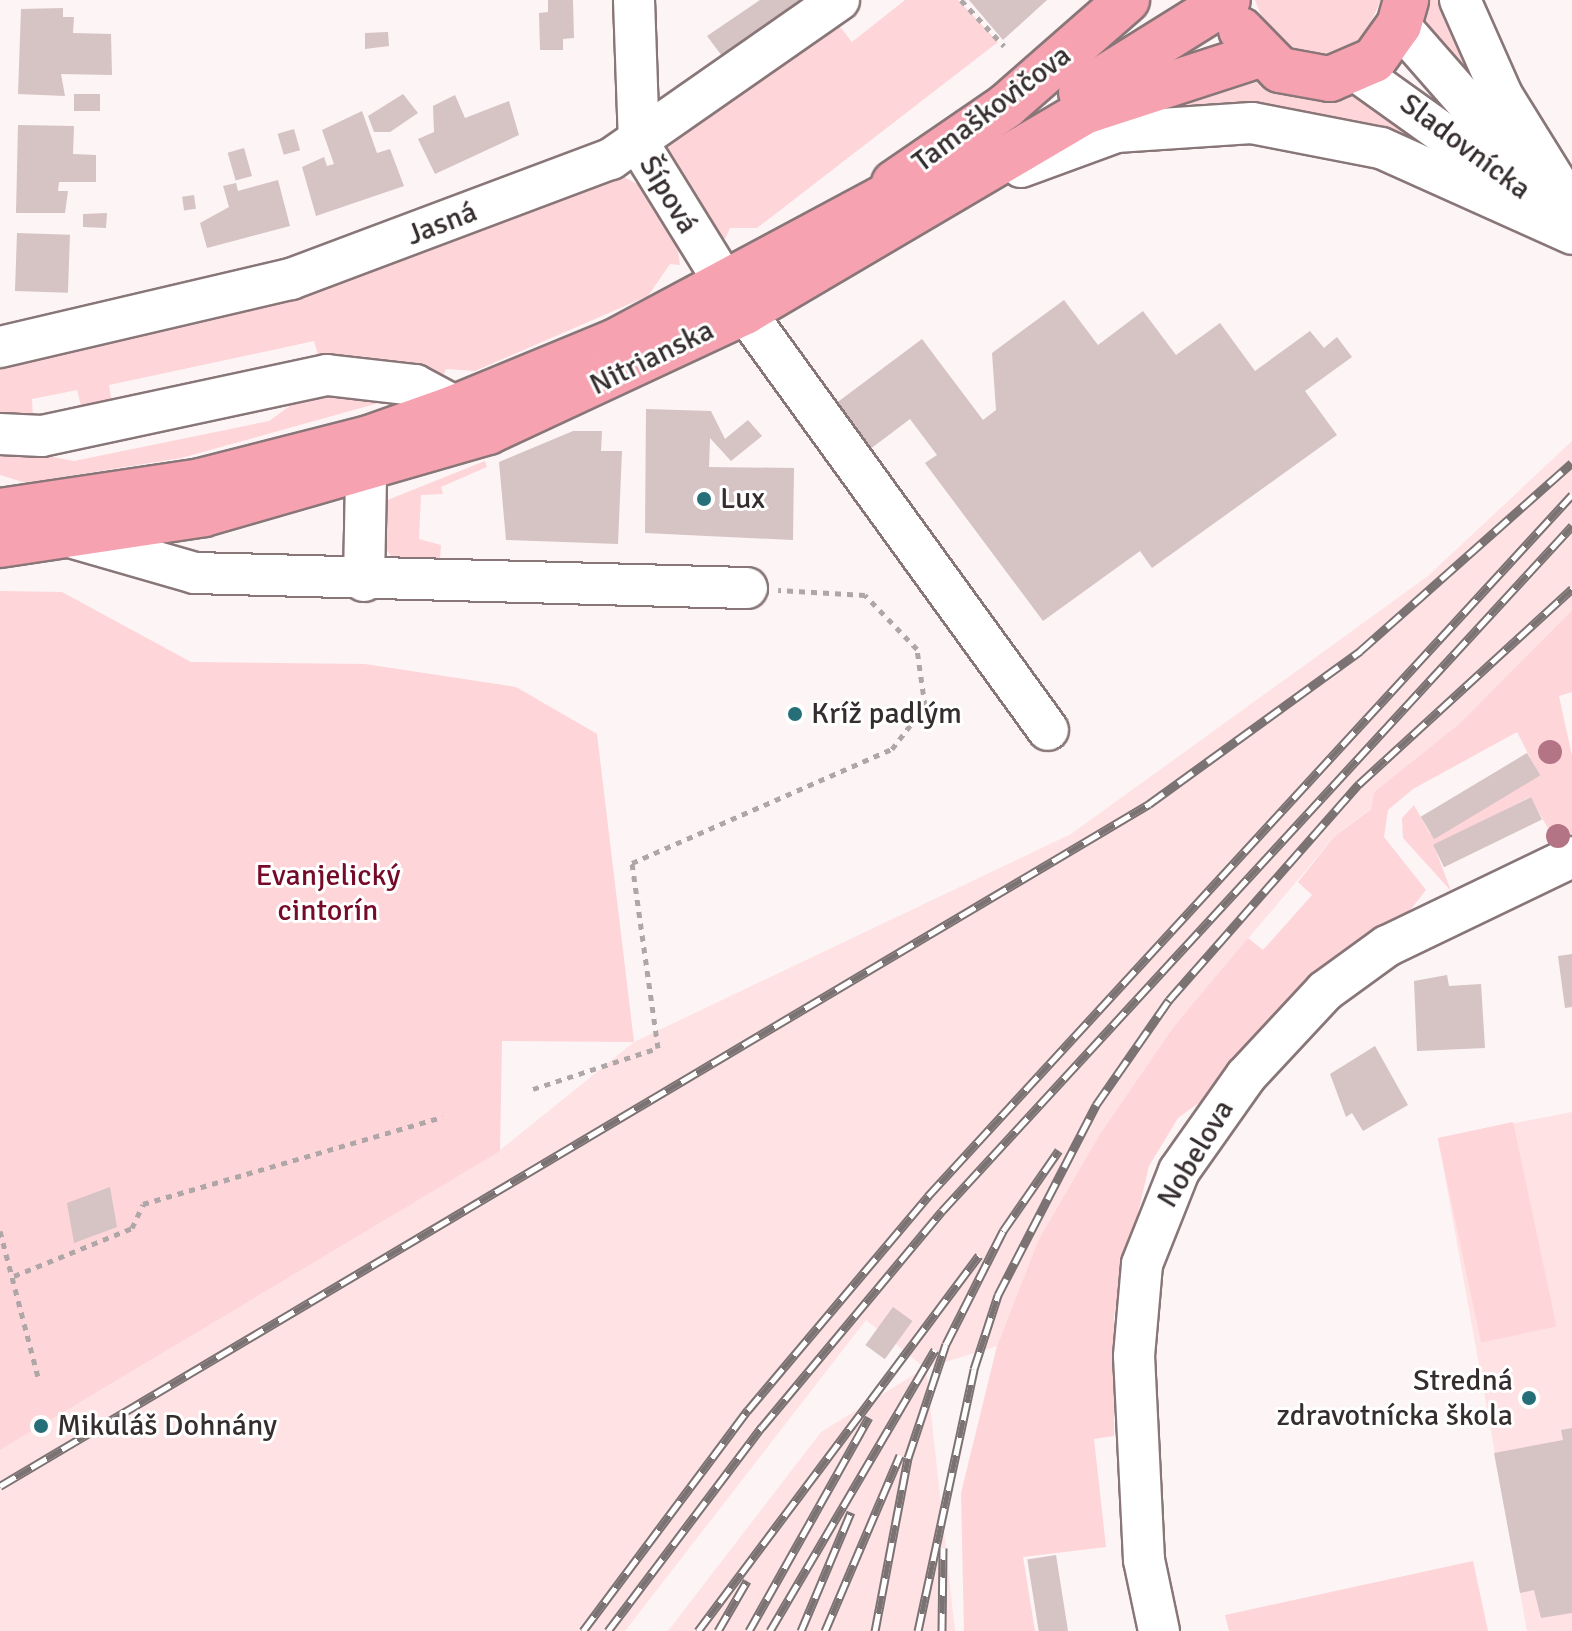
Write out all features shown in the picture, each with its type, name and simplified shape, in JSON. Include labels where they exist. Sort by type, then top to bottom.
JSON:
[{"type":"main road","name":"Tamaškovičova","points":[[852,212],[1006,106],[1127,0]]},
{"type":"main road","name":"Nitrianska","points":[[0,545],[70,537],[204,514],[366,473],[612,380],[736,298],[852,212],[1026,123],[1230,0]]},
{"type":"main road","points":[[1230,0],[1259,55],[1305,78],[1356,71],[1402,13]]},
{"type":"main road","name":"Nitrianska","points":[[0,511],[200,481],[369,438],[456,407],[614,342],[736,298],[908,217],[1084,112],[1259,55]]},
{"type":"street","name":"Šípová","points":[[634,0],[639,144],[736,298],[1048,730]]},
{"type":"street","name":"Jasná","points":[[0,347],[291,279],[639,144],[839,0]]},
{"type":"street","points":[[1460,0],[1502,95],[1572,208]]},
{"type":"street","name":"Sladovnícka","points":[[1402,13],[1572,220]]},
{"type":"street","name":"Sladovnícka","points":[[1356,71],[1572,231]]},
{"type":"street","points":[[908,217],[1116,132],[1252,123],[1381,148],[1572,231]]},
{"type":"street","points":[[0,434],[42,436],[327,375],[415,385],[456,407]]},
{"type":"street","points":[[364,581],[366,473]]},
{"type":"street","points":[[70,537],[195,573],[364,581],[747,588]]},
{"type":"street","name":"Nobelova","points":[[1159,1631],[1144,1560],[1134,1356],[1142,1264],[1179,1171],[1246,1076],[1325,991],[1387,946],[1572,857]]},
{"type":"path","points":[[961,0],[1004,46]]},
{"type":"path","points":[[533,1089],[658,1048],[632,863],[892,749],[925,706],[917,649],[865,595],[747,588]]},
{"type":"path","points":[[14,1276],[132,1228],[143,1204],[443,1117]]},
{"type":"path","points":[[0,1231],[38,1377]]},
{"type":"shaded area","points":[[1572,441],[1572,610],[1459,724],[1374,792],[1371,808],[1334,837],[1175,1025],[1038,1241],[997,1346],[926,1368],[955,1631],[668,1631],[821,1432],[925,1368],[866,1320],[625,1631],[0,1631],[0,1450],[499,1151],[634,1042],[1071,834],[1428,576]]},
{"type":"shaded area","name":"Stredná zdravotnícka škola","points":[[1572,1112],[1572,1631],[1527,1631],[1438,1138]]},
{"type":"green space","points":[[905,0],[958,0],[998,42],[757,228],[730,228],[725,239],[713,230],[663,147],[833,18],[852,42]]},
{"type":"green space","points":[[1255,0],[1381,0],[1364,37],[1327,56],[1286,48],[1269,34]]},
{"type":"green space","points":[[1421,0],[1449,0],[1482,100],[1422,33]]},
{"type":"green space","points":[[1242,72],[1354,91],[1437,142],[1429,151],[1184,111],[1180,90]]},
{"type":"green space","points":[[620,175],[639,185],[676,238],[680,265],[670,264],[648,296],[475,371],[446,369],[442,379],[320,362],[314,341],[109,385],[112,403],[82,410],[77,390],[32,399],[33,418],[0,413],[0,362]]},
{"type":"green space","points":[[411,394],[181,458],[26,483],[0,475],[0,447],[74,461],[269,421],[305,395]]},
{"type":"green space","points":[[485,461],[487,467],[441,487],[443,494],[421,495],[419,539],[441,545],[440,559],[395,561],[382,544],[380,503]]},
{"type":"green space","name":"Evanjelický cintorín","points":[[0,591],[62,592],[191,662],[365,664],[516,687],[597,734],[634,1042],[502,1041],[500,1151],[0,1450]]},
{"type":"green space","points":[[1572,610],[1572,692],[1559,696],[1572,756],[1572,838],[1557,844],[1530,797],[1434,846],[1451,891],[1403,838],[1402,818],[1414,805],[1430,834],[1539,775],[1517,732],[1413,789],[1388,810],[1384,837],[1426,890],[1403,919],[1268,1020],[1200,1102],[1178,1118],[1149,1166],[1114,1315],[1114,1436],[1094,1439],[1106,1547],[1023,1557],[1035,1631],[964,1631],[961,1493],[997,1346],[1038,1241],[1099,1136],[1175,1025],[1248,938],[1263,950],[1312,895],[1298,882],[1334,837],[1371,809],[1374,792],[1459,724]]},
{"type":"green space","points":[[1513,1122],[1556,1326],[1481,1342],[1438,1138]]},
{"type":"green space","points":[[1473,1561],[1488,1631],[1229,1631],[1225,1615]]},
{"type":"building","points":[[548,0],[573,0],[574,38],[563,39],[563,50],[540,50],[539,13],[548,12]]},
{"type":"building","points":[[760,0],[804,0],[722,56],[707,36]]},
{"type":"building","points":[[969,0],[1047,0],[1003,40]]},
{"type":"building","points":[[63,8],[63,17],[74,17],[73,33],[111,34],[112,75],[61,74],[65,96],[18,94],[21,9]]},
{"type":"building","points":[[388,32],[389,46],[365,49],[365,33]]},
{"type":"building","points":[[74,94],[100,94],[100,111],[74,111]]},
{"type":"building","points":[[403,94],[418,113],[390,132],[374,132],[368,116]]},
{"type":"building","points":[[455,95],[465,118],[509,101],[519,135],[435,174],[418,139],[434,132],[433,106]]},
{"type":"building","points":[[362,111],[377,153],[390,149],[404,186],[316,216],[302,167],[324,157],[327,166],[334,164],[322,130]]},
{"type":"building","points":[[18,125],[74,126],[73,154],[96,155],[96,182],[59,182],[58,191],[68,191],[65,213],[16,213]]},
{"type":"building","points":[[294,129],[300,150],[284,155],[278,134]]},
{"type":"building","points":[[244,148],[252,176],[236,181],[228,153]]},
{"type":"building","points":[[278,180],[290,226],[207,248],[200,223],[229,207],[223,186],[236,183],[238,191]]},
{"type":"building","points":[[194,195],[196,209],[184,211],[182,197]]},
{"type":"building","points":[[107,213],[106,228],[83,227],[83,214]]},
{"type":"building","points":[[17,233],[70,235],[68,293],[15,291]]},
{"type":"building","points":[[1064,300],[1098,345],[1143,311],[1176,355],[1220,323],[1255,371],[1310,331],[1324,348],[1337,337],[1352,357],[1305,391],[1337,435],[1152,568],[1140,551],[1043,621],[925,463],[937,455],[910,419],[865,453],[831,407],[922,339],[983,420],[996,410],[992,353]]},
{"type":"building","points":[[646,409],[711,411],[725,439],[748,420],[762,436],[731,461],[710,438],[709,467],[794,468],[793,540],[645,533]]},
{"type":"building","points":[[573,431],[602,431],[601,451],[622,451],[618,544],[506,540],[499,462]]},
{"type":"building","points":[[1527,753],[1540,775],[1434,839],[1421,817]]},
{"type":"building","points":[[1531,797],[1542,819],[1444,867],[1433,845]]},
{"type":"building","points":[[1572,954],[1572,1007],[1565,1008],[1558,956]]},
{"type":"building","points":[[1447,975],[1449,986],[1481,984],[1485,1048],[1417,1051],[1414,981]]},
{"type":"building","points":[[1375,1046],[1408,1105],[1363,1131],[1352,1113],[1346,1117],[1330,1074]]},
{"type":"building","points":[[110,1187],[117,1227],[74,1243],[67,1203]]},
{"type":"building","points":[[893,1307],[912,1321],[885,1359],[865,1345]]},
{"type":"building","points":[[1572,1428],[1572,1613],[1541,1618],[1534,1590],[1520,1593],[1494,1453],[1563,1440],[1561,1430]]},
{"type":"building","points":[[1056,1555],[1068,1631],[1039,1631],[1027,1560]]},
{"type":"railway","points":[[0,1486],[1149,804],[1360,651],[1572,463]]},
{"type":"railway","points":[[583,1631],[748,1410],[928,1196],[1572,495]]},
{"type":"railway","points":[[608,1631],[762,1427],[942,1211],[1572,526]]},
{"type":"railway","points":[[918,1631],[974,1369],[998,1295],[1096,1105],[1169,1000],[1359,784],[1572,589]]},
{"type":"railway","points":[[875,1631],[908,1458],[946,1344],[1003,1231],[1059,1150]]},
{"type":"railway","points":[[698,1631],[979,1256]]},
{"type":"railway","points":[[770,1631],[935,1350]]},
{"type":"railway","points":[[749,1631],[869,1417]]},
{"type":"railway","points":[[825,1631],[900,1455]]},
{"type":"railway","points":[[801,1631],[851,1512]]},
{"type":"railway","points":[[942,1631],[943,1548]]},
{"type":"railway","points":[[718,1631],[747,1581]]},
{"type":"place","name":"Lux","points":[[704,499]]},
{"type":"place","name":"Kríž padlým","points":[[795,714]]},
{"type":"place","name":"Stredná zdravotnícka škola","points":[[1529,1398]]},
{"type":"place","name":"Mikuláš Dohnány","points":[[41,1426]]}]
